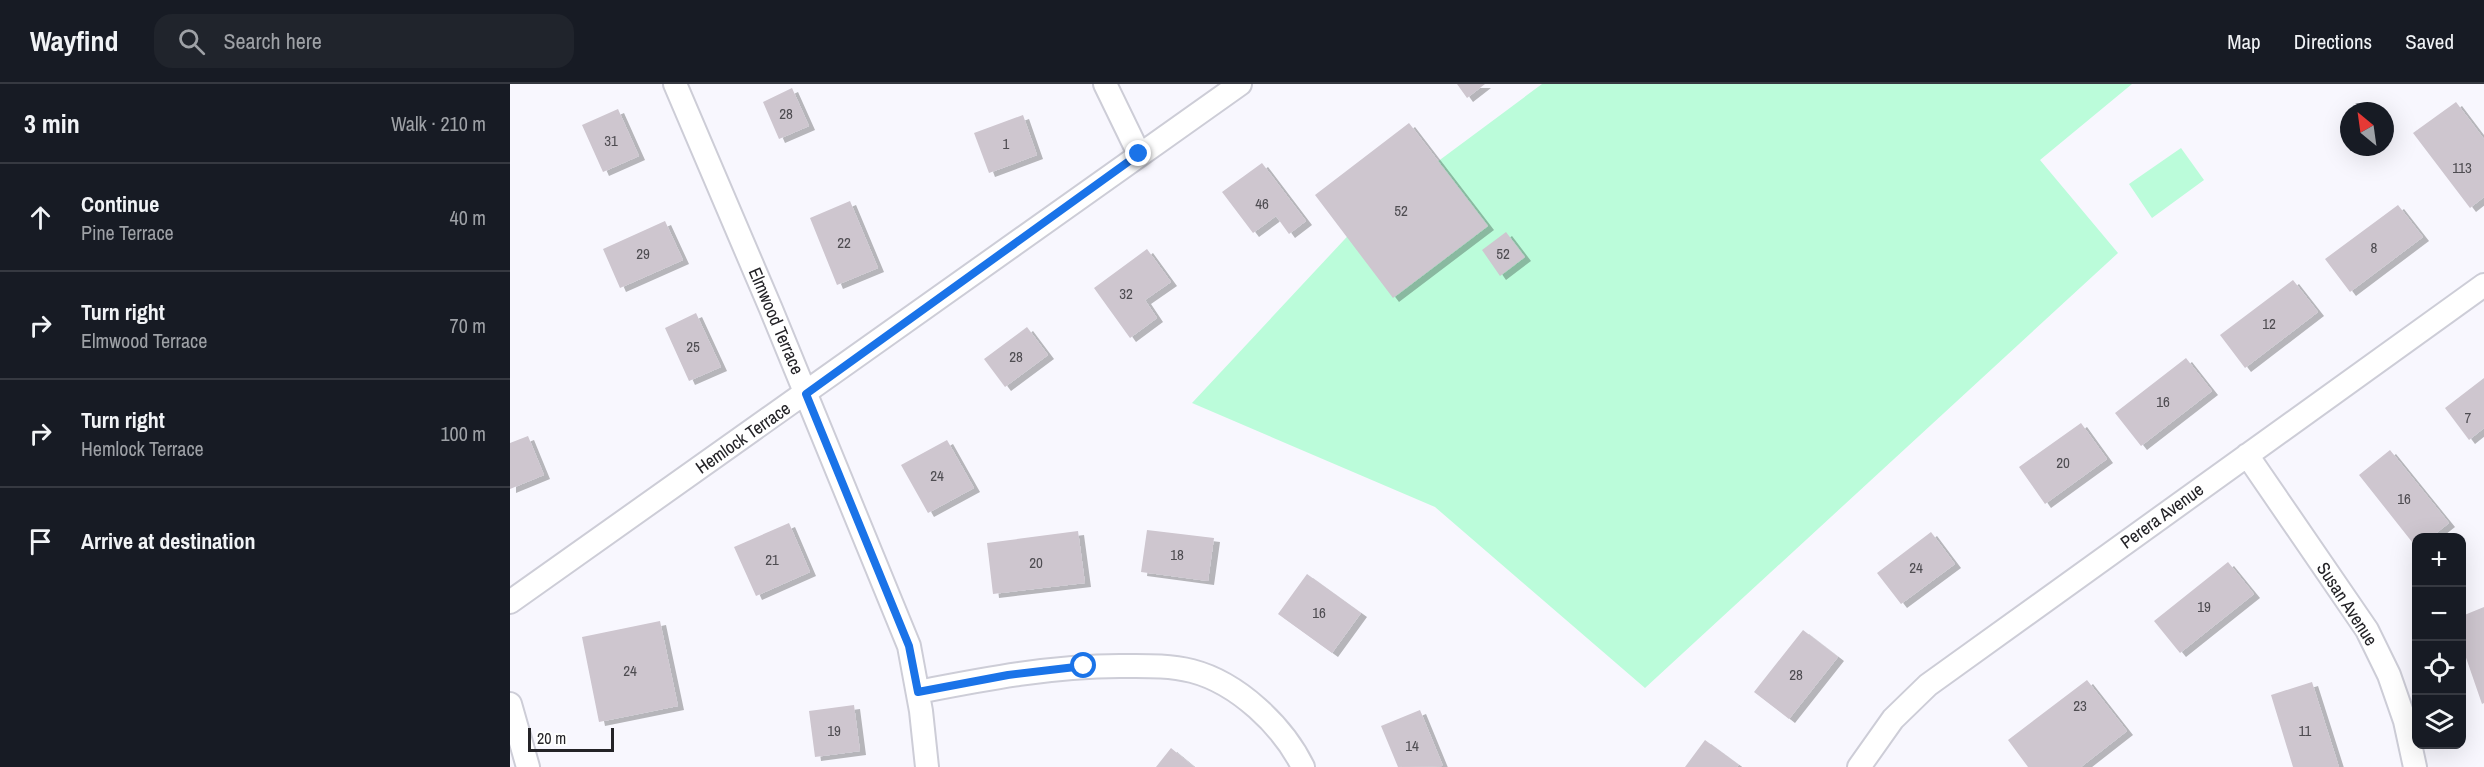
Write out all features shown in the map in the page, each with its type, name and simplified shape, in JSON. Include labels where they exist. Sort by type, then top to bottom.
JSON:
[{"type":"street","name":"Elmwood Terrace","points":[[675,84],[909,646],[918,692],[927,767]]},
{"type":"street","points":[[1105,84],[1139,154]]},
{"type":"street","name":"Hemlock Terrace","points":[[510,602],[1240,84]]},
{"type":"street","name":"Perera Avenue","points":[[1859,767],[1893,718],[1928,685],[2484,285]]},
{"type":"street","name":"Susan Avenue","points":[[2247,455],[2367,630],[2389,675],[2405,721],[2415,767]]},
{"type":"street","points":[[918,692],[1008,675],[1084,666],[1174,668],[1195,672],[1225,686],[1254,706],[1280,732],[1304,767]]},
{"type":"street","points":[[510,704],[528,767]]},
{"type":"green space","points":[[1542,84],[2132,84],[2040,160],[2118,253],[1645,688],[1435,507],[1192,403],[1371,211]]},
{"type":"green space","points":[[2181,148],[2204,180],[2152,218],[2129,184]]},
{"type":"building","points":[[1457,84],[1485,84],[1467,98]]},
{"type":"building","points":[[792,88],[809,126],[779,139],[763,102]]},
{"type":"building","points":[[2456,102],[2484,139],[2484,197],[2470,208],[2413,133]]},
{"type":"building","points":[[618,109],[639,156],[603,172],[582,125]]},
{"type":"building","points":[[1023,115],[1037,155],[989,173],[974,133]]},
{"type":"building","points":[[1409,123],[1488,226],[1393,298],[1315,195]]},
{"type":"building","points":[[1262,163],[1306,221],[1289,234],[1276,216],[1253,233],[1222,192]]},
{"type":"building","points":[[850,201],[878,268],[837,285],[810,218]]},
{"type":"building","points":[[2398,205],[2423,237],[2350,292],[2325,259]]},
{"type":"building","points":[[665,221],[683,260],[620,288],[603,249]]},
{"type":"building","points":[[1506,232],[1525,257],[1500,276],[1482,250]]},
{"type":"building","points":[[1147,249],[1171,282],[1145,300],[1157,318],[1130,338],[1094,288]]},
{"type":"building","points":[[2293,280],[2318,312],[2245,368],[2220,335]]},
{"type":"building","points":[[696,313],[721,367],[689,381],[665,328]]},
{"type":"building","points":[[1027,327],[1048,355],[1005,387],[984,359]]},
{"type":"building","points":[[2186,358],[2212,391],[2141,446],[2115,413]]},
{"type":"building","points":[[2484,378],[2484,428],[2469,440],[2445,408]]},
{"type":"building","points":[[2081,423],[2107,459],[2045,504],[2019,467]]},
{"type":"building","points":[[528,436],[544,475],[510,489],[510,443]]},
{"type":"building","points":[[947,440],[974,488],[928,513],[901,465]]},
{"type":"building","points":[[2390,450],[2449,523],[2436,533],[2412,533],[2412,542],[2359,475]]},
{"type":"building","points":[[789,523],[810,572],[756,596],[734,547]]},
{"type":"building","points":[[1147,530],[1214,538],[1208,581],[1141,572]]},
{"type":"building","points":[[1078,531],[1085,583],[993,594],[987,543]]},
{"type":"building","points":[[1931,532],[1955,564],[1901,604],[1877,573]]},
{"type":"building","points":[[2228,562],[2254,594],[2180,653],[2154,621]]},
{"type":"building","points":[[1307,574],[1361,613],[1332,653],[1278,614]]},
{"type":"building","points":[[2484,607],[2484,703],[2482,704],[2466,658],[2466,614]]},
{"type":"building","points":[[660,621],[678,706],[599,722],[582,637]]},
{"type":"building","points":[[1803,630],[1838,657],[1789,719],[1754,692]]},
{"type":"building","points":[[2087,680],[2127,731],[2081,767],[2028,767],[2008,740]]},
{"type":"building","points":[[2312,682],[2339,767],[2293,767],[2271,695]]},
{"type":"building","points":[[854,705],[860,751],[815,757],[809,711]]},
{"type":"building","points":[[1420,710],[1443,766],[1398,767],[1381,726]]},
{"type":"building","points":[[1705,740],[1739,765],[1737,767],[1685,767]]},
{"type":"building","points":[[1171,748],[1194,767],[1156,767]]},
{"type":"route","points":[[1084,666],[1008,675],[918,692],[909,646],[806,394],[1139,154]]}]
